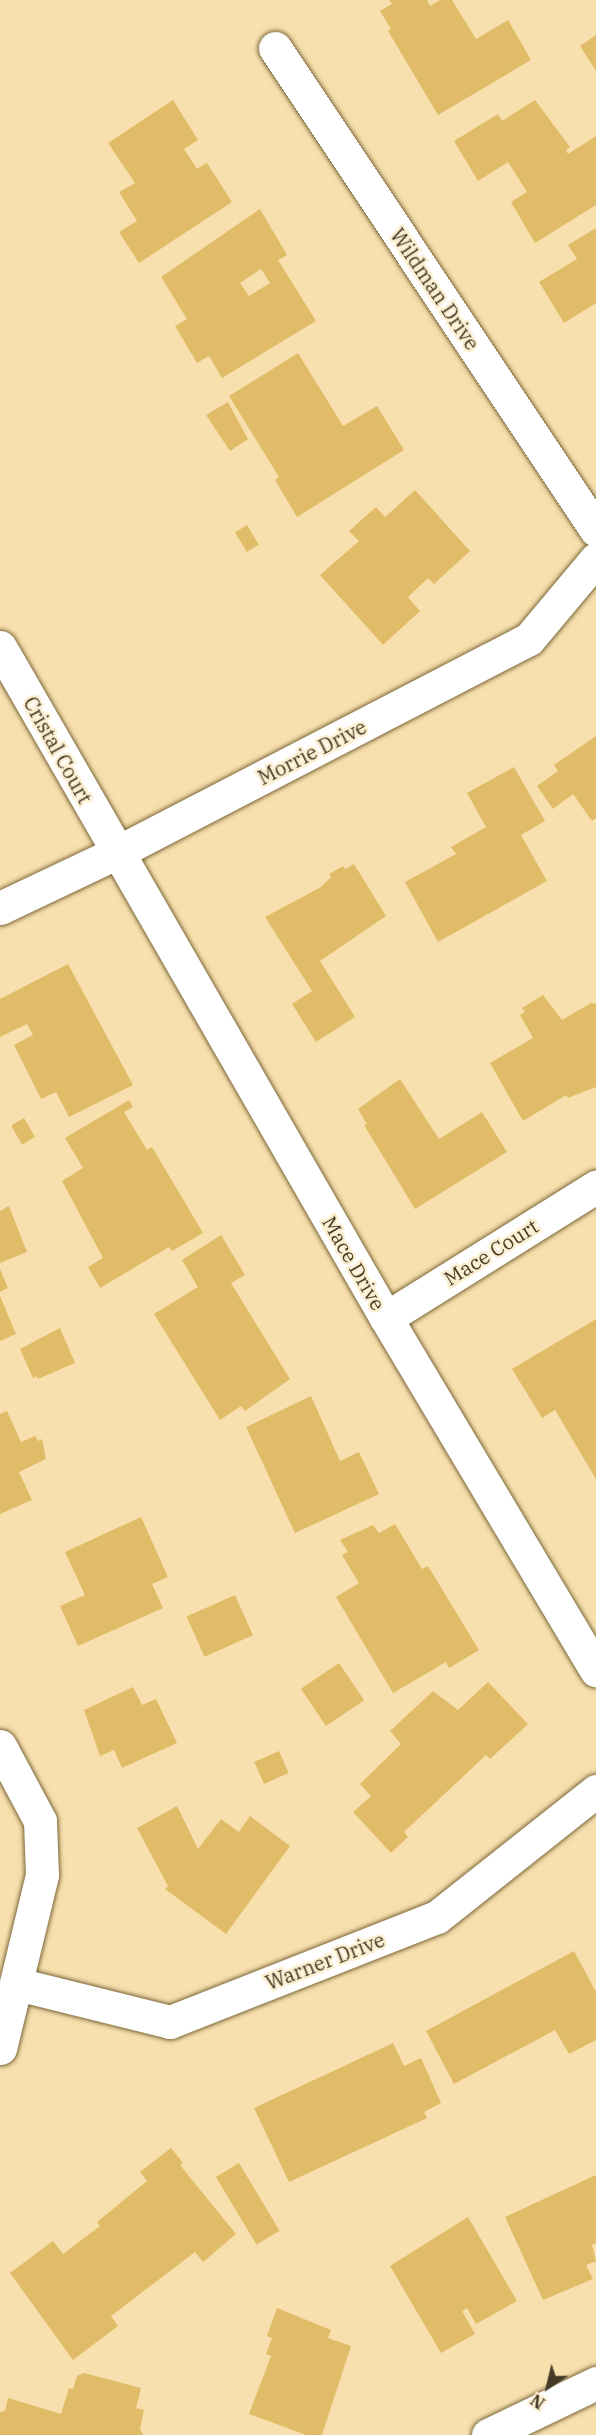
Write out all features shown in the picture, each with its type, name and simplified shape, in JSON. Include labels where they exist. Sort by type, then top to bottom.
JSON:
[{"type":"street","name":"Wildman Drive","points":[[275,48],[596,530]]},
{"type":"street","name":"Morrie Drive","points":[[0,908],[116,853],[529,639],[596,559]]},
{"type":"street","name":"Cristal Court","points":[[0,648],[116,853]]},
{"type":"street","name":"Mace Drive","points":[[116,853],[386,1318],[596,1670]]},
{"type":"street","name":"Mace Court","points":[[386,1318],[596,1187]]},
{"type":"street","points":[[0,1746],[40,1821],[42,1875],[0,2048]]},
{"type":"street","name":"Warner Drive","points":[[17,1984],[170,2022],[436,1917],[596,1791]]},
{"type":"street","points":[[489,2435],[596,2383]]},
{"type":"building","points":[[389,0],[427,0],[430,6],[440,0],[452,0],[476,39],[508,20],[531,60],[438,115],[388,31],[391,29],[380,11],[392,4]]},
{"type":"building","points":[[596,35],[596,71],[580,46]]},
{"type":"building","points":[[173,100],[198,140],[184,149],[197,169],[207,163],[232,202],[139,263],[119,232],[137,221],[119,192],[135,183],[108,143]]},
{"type":"building","points":[[535,100],[570,147],[566,150],[568,154],[596,136],[596,205],[535,243],[511,202],[527,192],[508,162],[478,181],[454,141],[498,114],[502,121]]},
{"type":"building","points":[[260,209],[287,255],[278,260],[316,321],[222,378],[209,356],[197,363],[175,326],[187,319],[161,277]],"holes":[[[261,269],[270,283],[249,296],[240,283]]]},
{"type":"building","points":[[596,228],[596,303],[564,323],[539,282],[577,259],[568,245]]},
{"type":"building","points":[[298,353],[343,426],[377,406],[404,450],[297,517],[275,480],[279,477],[229,396]]},
{"type":"building","points":[[228,402],[248,439],[230,451],[206,415]]},
{"type":"building","points":[[415,490],[470,551],[434,584],[428,578],[408,597],[420,611],[383,645],[320,575],[359,541],[349,531],[376,507],[385,517]]},
{"type":"building","points":[[247,525],[259,545],[247,552],[235,532]]},
{"type":"building","points":[[596,736],[596,818],[592,821],[573,794],[553,809],[537,786],[558,771],[554,765]]},
{"type":"building","points":[[514,767],[545,821],[521,835],[547,881],[438,942],[405,882],[456,854],[451,847],[486,827],[467,793]]},
{"type":"building","points":[[354,864],[386,916],[320,961],[355,1017],[316,1042],[292,1004],[312,991],[265,917],[321,887],[331,877],[329,874],[343,866],[345,869]]},
{"type":"building","points":[[68,964],[133,1085],[69,1117],[56,1092],[41,1099],[14,1045],[33,1035],[27,1024],[0,1037],[0,999]]},
{"type":"building","points":[[543,995],[562,1020],[591,1003],[596,1004],[596,1087],[568,1098],[566,1095],[523,1121],[490,1063],[533,1038],[520,1015],[525,1012],[522,1008]]},
{"type":"building","points":[[400,1079],[439,1139],[482,1112],[507,1152],[415,1209],[364,1125],[367,1124],[358,1109]]},
{"type":"building","points":[[129,1100],[133,1107],[124,1112],[147,1150],[152,1147],[203,1233],[172,1251],[169,1247],[100,1288],[88,1267],[103,1258],[62,1181],[83,1168],[65,1138]]},
{"type":"building","points":[[24,1118],[35,1137],[22,1145],[11,1126]]},
{"type":"building","points":[[9,1206],[27,1252],[0,1263],[0,1211]]},
{"type":"building","points":[[221,1235],[245,1275],[231,1283],[290,1379],[245,1411],[241,1406],[220,1420],[154,1314],[198,1287],[182,1260]]},
{"type":"building","points":[[0,1269],[8,1288],[0,1292]]},
{"type":"building","points":[[0,1296],[16,1334],[0,1341]]},
{"type":"building","points":[[596,1319],[596,1479],[555,1410],[542,1418],[512,1369]]},
{"type":"building","points":[[60,1328],[75,1363],[38,1379],[37,1376],[33,1378],[20,1349]]},
{"type":"building","points":[[311,1396],[340,1461],[359,1452],[379,1494],[295,1533],[246,1427]]},
{"type":"building","points":[[7,1411],[21,1442],[35,1436],[38,1441],[42,1439],[46,1459],[19,1472],[32,1500],[0,1514],[0,1414]]},
{"type":"building","points":[[141,1517],[168,1577],[152,1584],[163,1608],[78,1646],[60,1606],[85,1595],[65,1552]]},
{"type":"building","points":[[395,1524],[422,1569],[428,1566],[479,1650],[449,1668],[446,1662],[393,1693],[336,1597],[359,1583],[342,1555],[348,1552],[340,1540],[373,1525],[379,1533]]},
{"type":"building","points":[[235,1595],[253,1635],[204,1657],[187,1617]]},
{"type":"building","points":[[339,1663],[364,1700],[326,1726],[301,1689]]},
{"type":"building","points":[[488,1682],[528,1724],[490,1759],[486,1755],[404,1832],[408,1837],[391,1853],[353,1812],[371,1796],[360,1784],[401,1744],[390,1731],[433,1691],[458,1710]]},
{"type":"building","points":[[133,1687],[142,1705],[156,1699],[177,1743],[122,1768],[114,1750],[100,1756],[84,1710]]},
{"type":"building","points":[[279,1751],[289,1773],[264,1784],[254,1762]]},
{"type":"building","points":[[177,1806],[198,1849],[221,1819],[239,1832],[250,1816],[290,1846],[226,1934],[165,1889],[168,1886],[137,1828]]},
{"type":"building","points":[[574,1951],[596,1992],[596,2040],[569,2054],[555,2030],[454,2084],[426,2031]]},
{"type":"building","points":[[393,2043],[404,2066],[421,2058],[441,2103],[424,2112],[427,2118],[289,2182],[254,2108]]},
{"type":"building","points":[[171,2148],[183,2163],[180,2165],[236,2234],[203,2262],[195,2252],[111,2316],[118,2326],[73,2360],[10,2273],[53,2241],[63,2254],[100,2226],[97,2222],[147,2181],[140,2172]]},
{"type":"building","points":[[239,2163],[280,2231],[257,2245],[216,2177]]},
{"type":"building","points":[[596,2175],[596,2243],[592,2245],[596,2261],[586,2265],[593,2279],[543,2300],[505,2217]]},
{"type":"building","points":[[468,2217],[517,2301],[476,2324],[467,2308],[462,2311],[475,2334],[441,2353],[390,2266]]},
{"type":"building","points":[[277,2308],[331,2330],[328,2338],[351,2346],[322,2435],[306,2435],[249,2414],[271,2356],[266,2354],[272,2338],[267,2336]]},
{"type":"building","points":[[84,2373],[141,2388],[136,2408],[144,2410],[140,2429],[143,2435],[0,2435],[0,2412],[5,2411],[8,2398],[61,2414],[69,2388],[73,2389],[77,2376]]}]
